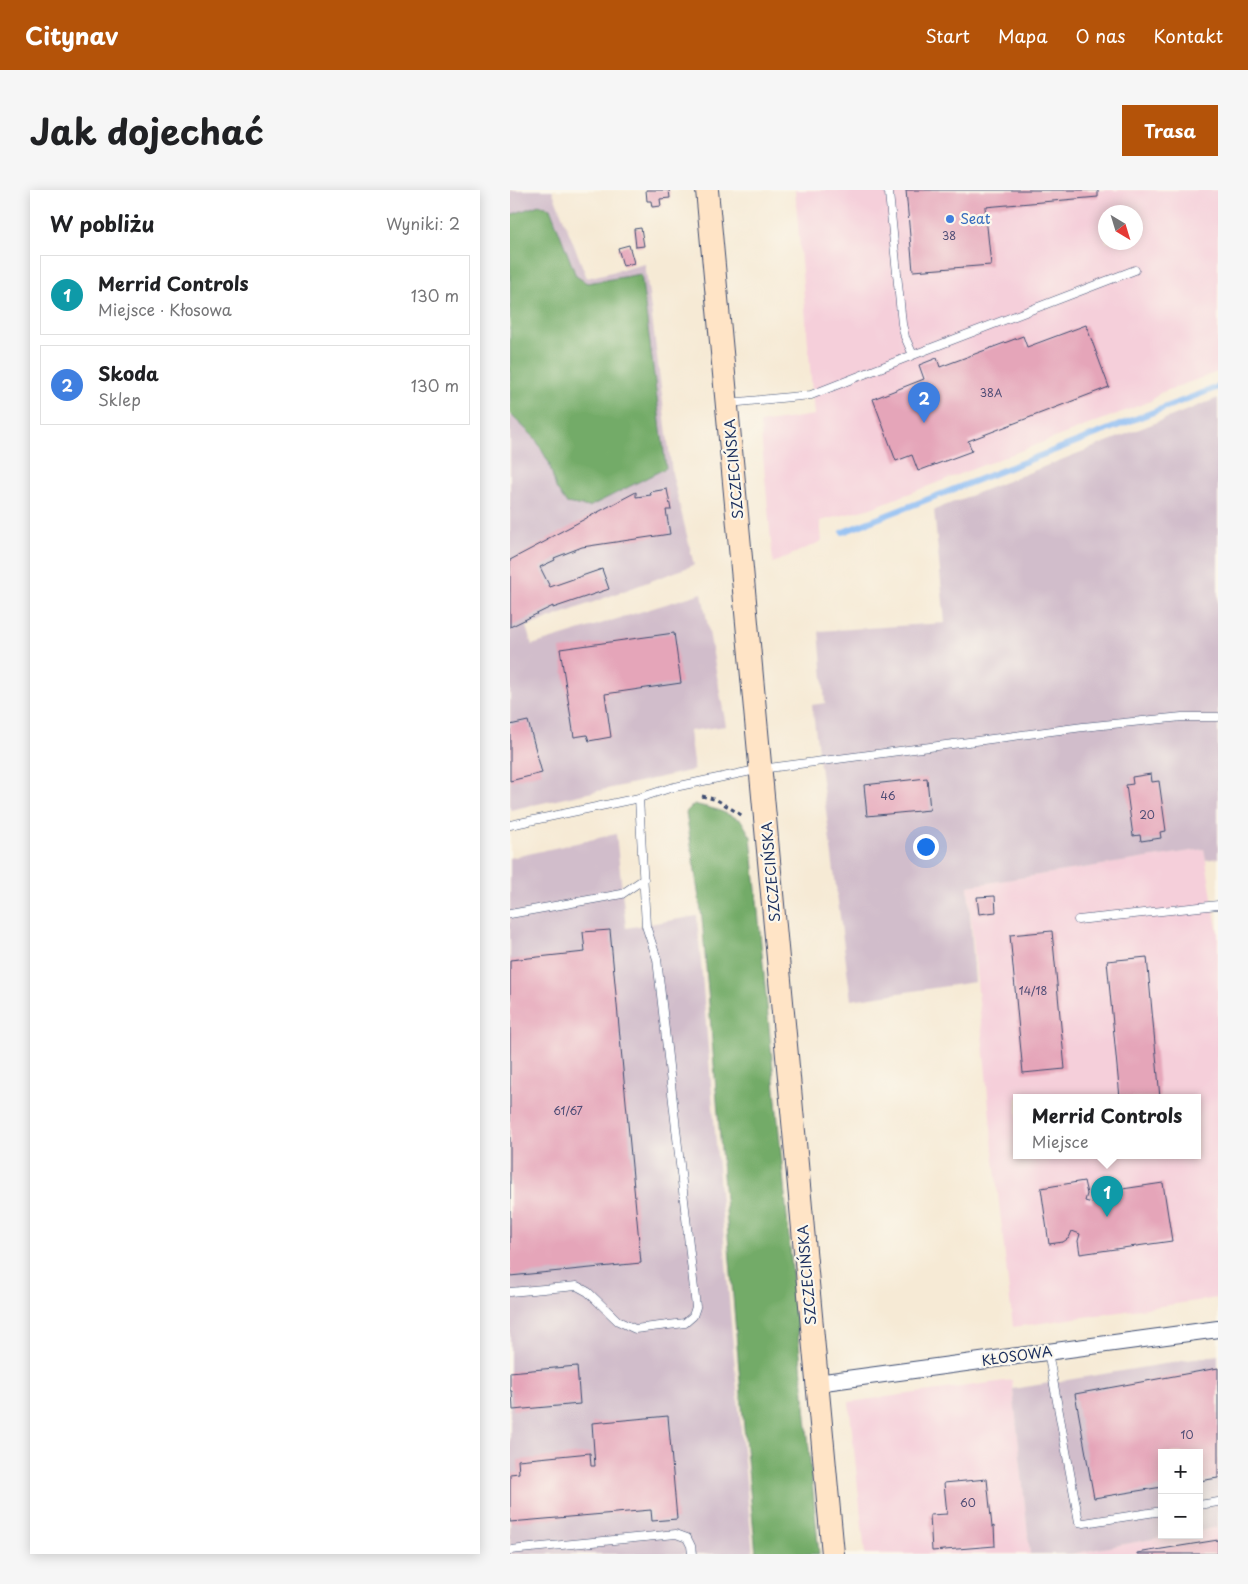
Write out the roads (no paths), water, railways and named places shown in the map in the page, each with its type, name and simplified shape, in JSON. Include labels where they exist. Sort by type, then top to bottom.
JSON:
[{"type":"main road","name":"SZCZECIŃSKA","points":[[708,190],[833,1554]]},
{"type":"street","name":"KŁOSOWA","points":[[817,1382],[1218,1329]]},
{"type":"lane","points":[[886,190],[889,193],[904,333],[912,355]]},
{"type":"lane","points":[[728,403],[811,395],[1135,270]]},
{"type":"lane","points":[[510,826],[639,798],[670,788],[762,769],[1083,727],[1182,717],[1218,717]]},
{"type":"lane","points":[[510,1292],[577,1286],[588,1292],[618,1321],[634,1329],[685,1323],[693,1316],[696,1307],[656,959],[646,926],[639,798]]},
{"type":"lane","points":[[510,914],[622,894],[644,879]]},
{"type":"lane","points":[[1078,920],[1218,906]]},
{"type":"lane","points":[[1048,1352],[1079,1522],[1084,1523],[1158,1512]]},
{"type":"lane","points":[[1203,1504],[1218,1502]]},
{"type":"lane","points":[[510,1550],[676,1534],[687,1538],[692,1554]]},
{"type":"waterway","points":[[843,532],[1218,387]]},
{"type":"place","name":"Seat","points":[[950,219]]},
{"type":"place","name":"Skoda","points":[[924,423]]},
{"type":"place","name":"Merrid Controls","points":[[1107,1217]]}]
